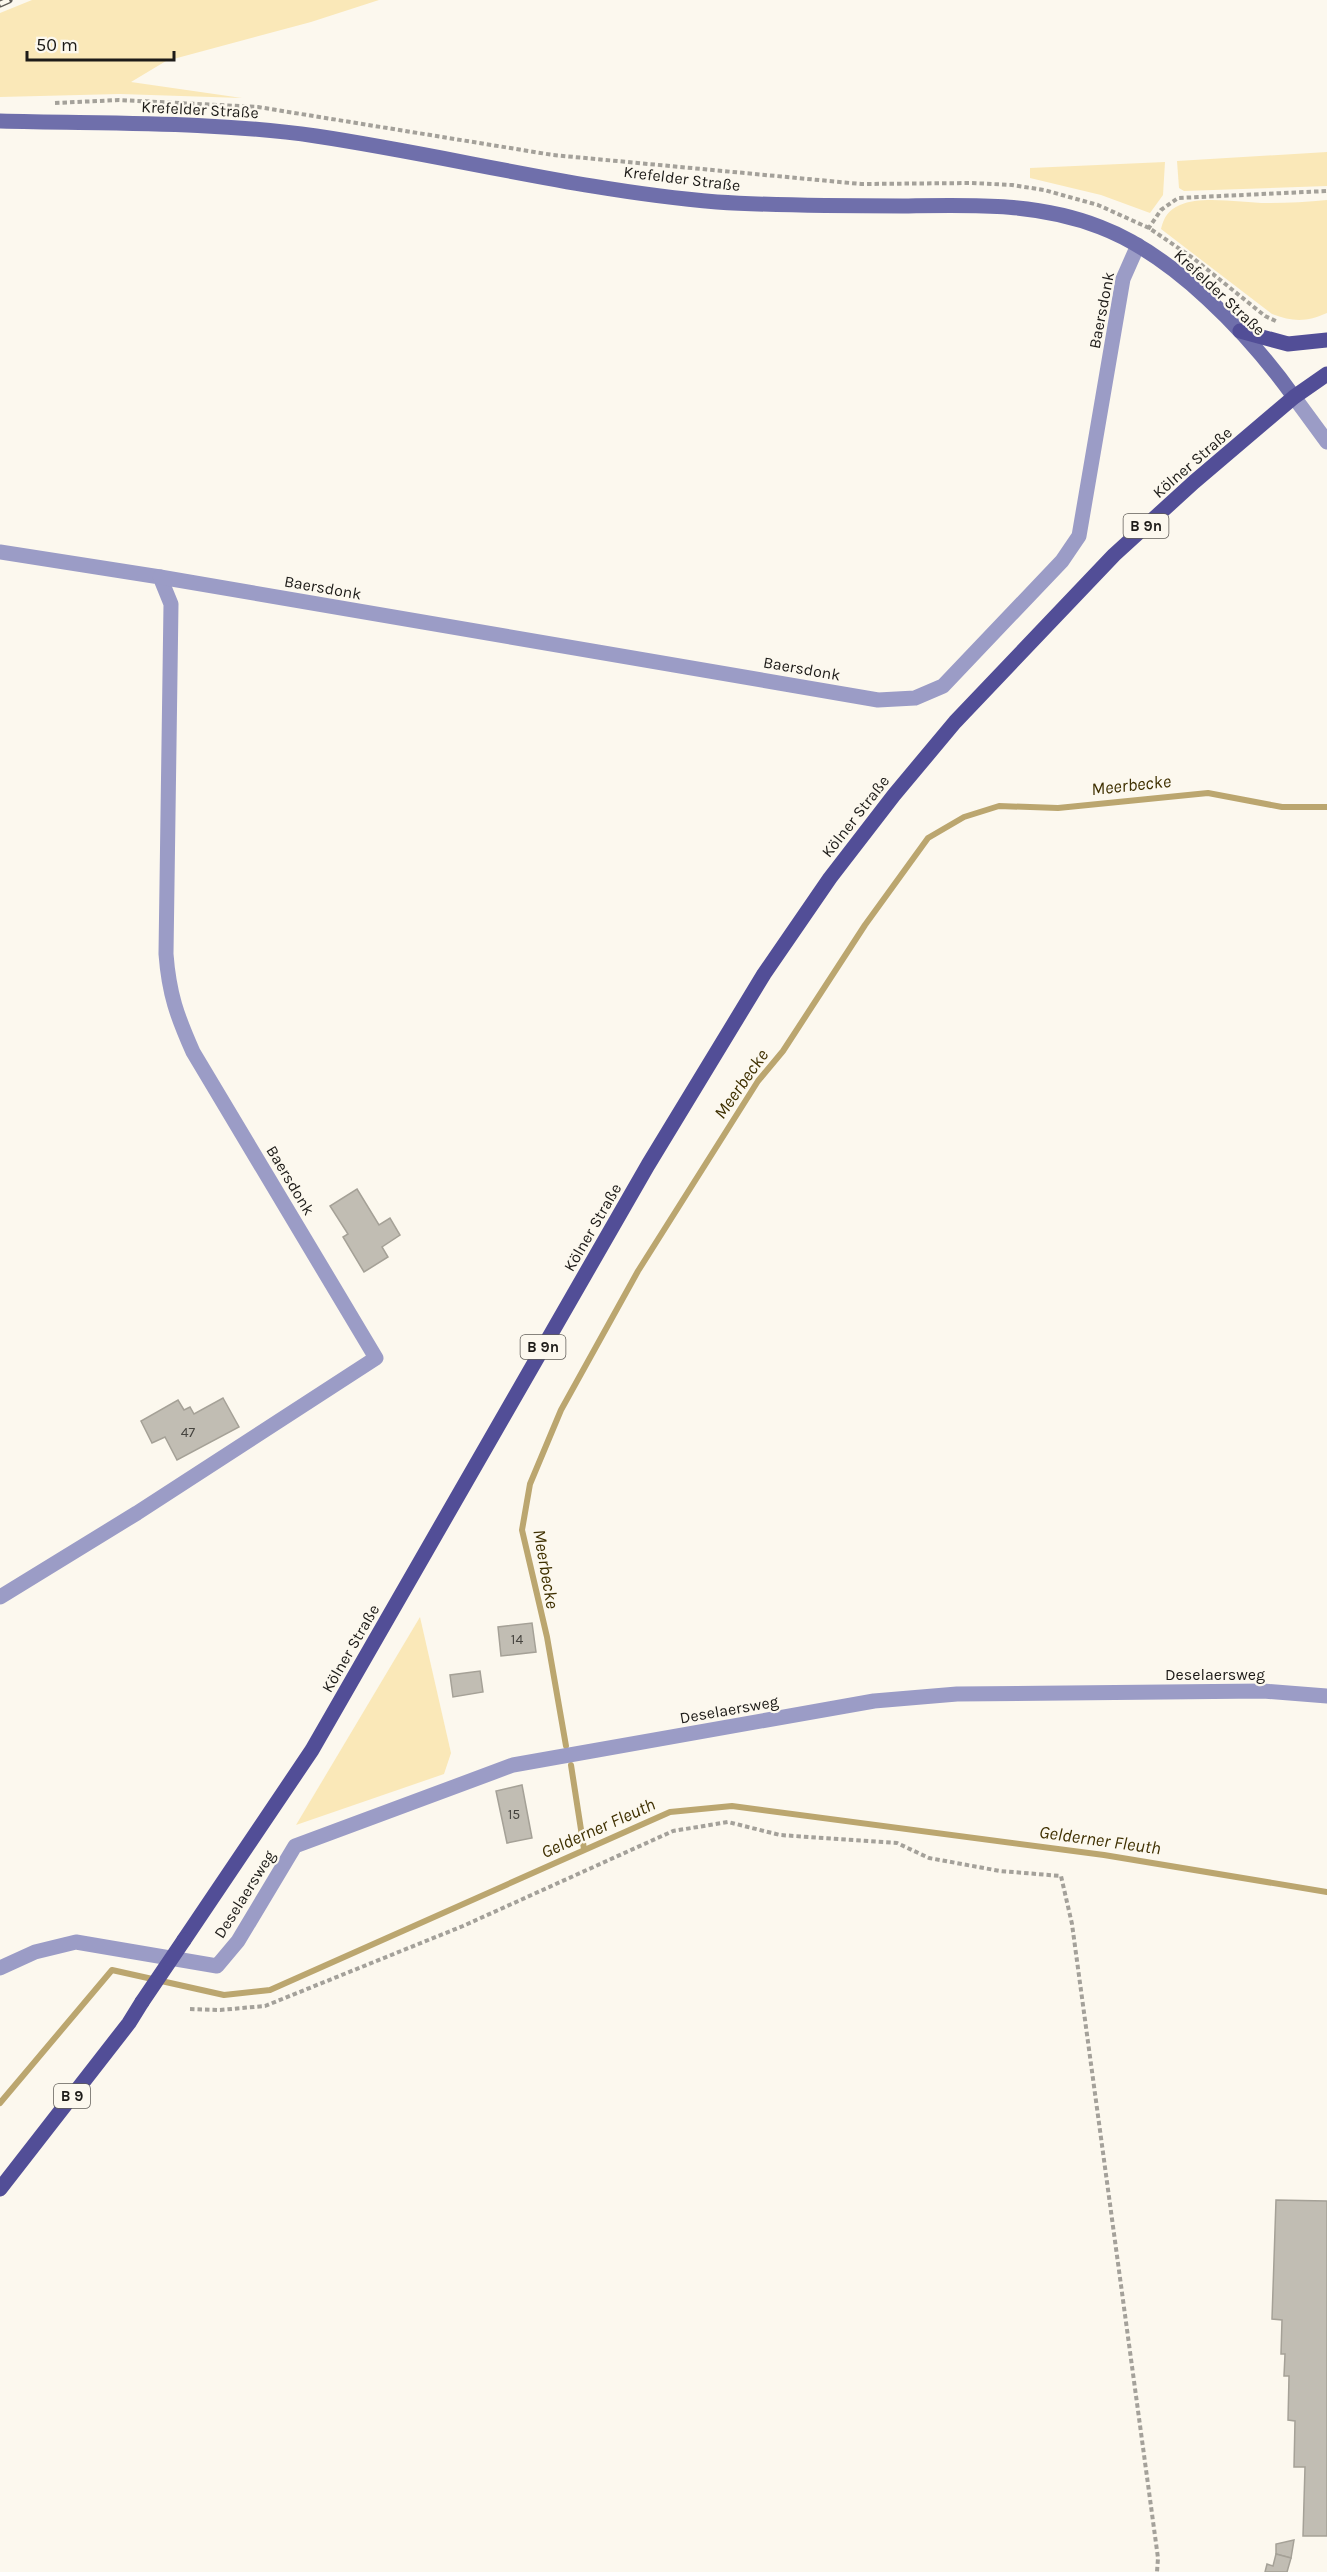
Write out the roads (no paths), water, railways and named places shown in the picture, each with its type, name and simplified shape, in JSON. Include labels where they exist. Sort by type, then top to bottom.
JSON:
[{"type":"main road","name":"Krefelder Straße","points":[[1,125],[198,125],[259,129],[320,137],[573,182],[713,201],[788,206],[1016,207],[1077,219],[1103,228],[1138,245],[1172,268],[1240,331],[1294,397]]},
{"type":"main road","points":[[1240,331],[1288,344],[1327,340]]},
{"type":"main road","name":"Kölner Straße","points":[[0,2189],[129,2023],[312,1750],[648,1165],[764,974],[830,878],[917,766],[1016,656],[1114,555],[1194,482],[1294,397],[1327,374]]},
{"type":"street","name":"Baersdonk","points":[[0,552],[160,577],[878,700],[915,698],[943,686],[1062,561],[1079,536],[1123,279],[1138,245]]},
{"type":"street","points":[[1294,397],[1327,442]]},
{"type":"street","name":"Baersdonk","points":[[0,1597],[147,1506],[376,1358],[193,1052],[178,1018],[169,988],[165,954],[171,604],[160,577]]},
{"type":"street","name":"Deselaersweg","points":[[0,1968],[35,1952],[76,1942],[217,1966],[238,1941],[247,1922],[296,1846],[513,1765],[874,1701],[957,1694],[1263,1691],[1327,1696]]},
{"type":"waterway","name":"Meerbecke","points":[[566,1746],[547,1637],[522,1530],[530,1484],[561,1410],[638,1271],[758,1081],[783,1051],[865,925],[928,838],[964,817],[999,806],[1058,808],[1208,793],[1282,807],[1327,807]]},
{"type":"waterway","name":"Meerbecke","points":[[571,1765],[584,1849]]},
{"type":"waterway","name":"Gelderner Fleuth","points":[[0,2103],[112,1970],[224,1995],[270,1990],[670,1812],[732,1806],[1104,1855],[1327,1892]]},
{"type":"railway","points":[[0,4],[9,0]]}]
